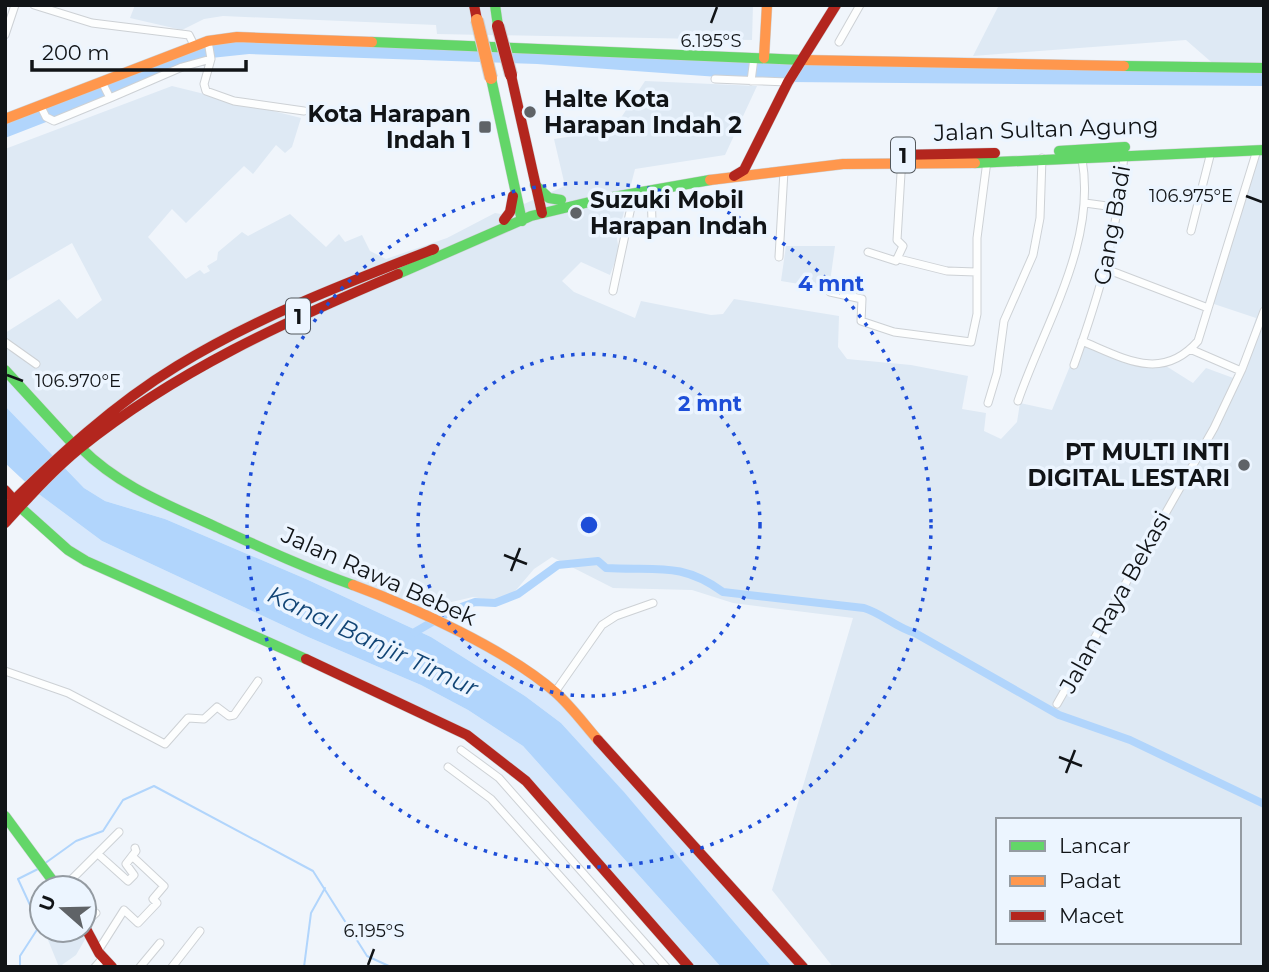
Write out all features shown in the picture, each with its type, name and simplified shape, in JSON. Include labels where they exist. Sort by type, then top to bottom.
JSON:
[{"type":"main road","points":[[474,5],[498,103],[513,192],[521,217]]},
{"type":"main road","points":[[495,5],[542,210]]},
{"type":"main road","points":[[757,59],[767,5]]},
{"type":"main road","points":[[731,177],[744,170],[788,82],[836,5]]},
{"type":"main road","points":[[5,119],[43,111],[107,91],[195,47],[237,37],[800,62],[1264,68]]},
{"type":"main road","name":"Jalan Sultan Agung","points":[[980,158],[1262,148]]},
{"type":"main road","name":"Jalan Sultan Agung","points":[[542,210],[561,200],[744,170],[846,159],[1082,159],[1124,151],[1211,152],[1262,148]]},
{"type":"main road","name":"Jalan Sultan Agung","points":[[73,448],[150,396],[242,342],[542,210],[731,177],[906,162],[927,165],[948,158]]},
{"type":"main road","points":[[535,185],[548,198],[561,200]]},
{"type":"main road","points":[[504,220],[510,212],[513,192]]},
{"type":"main road","name":"Jalan Sultan Agung","points":[[73,448],[146,386],[215,345],[315,298],[504,220],[521,217]]},
{"type":"main road","name":"Jalan Rawa Bebek","points":[[5,370],[73,448],[133,489],[309,569],[373,592],[450,627],[500,654],[555,692],[803,967]]},
{"type":"main road","name":"1","points":[[5,523],[14,501],[73,448]]},
{"type":"main road","points":[[14,501],[68,550],[86,561],[417,709],[467,735],[526,781],[689,967]]},
{"type":"main road","points":[[5,816],[48,874]]},
{"type":"main road","points":[[94,944],[102,961]]},
{"type":"street","points":[[34,5],[92,23],[189,35],[195,47]]},
{"type":"street","points":[[839,42],[860,5]]},
{"type":"street","points":[[5,35],[11,8]]},
{"type":"street","points":[[208,44],[211,59],[204,84],[206,92],[234,102],[304,111]]},
{"type":"street","points":[[107,91],[211,59]]},
{"type":"street","points":[[751,82],[757,59]]},
{"type":"street","points":[[715,79],[788,82]]},
{"type":"street","points":[[1082,341],[1126,359],[1153,366],[1164,365],[1198,341],[1262,148]]},
{"type":"street","name":"Gang Badi","points":[[1074,365],[1106,269],[1120,204],[1124,151]]},
{"type":"street","points":[[1191,231],[1211,152]]},
{"type":"street","points":[[830,292],[862,299],[859,321],[894,332],[969,342],[974,335],[977,314],[980,158]]},
{"type":"street","points":[[988,402],[997,373],[1004,321],[1033,255],[1040,218],[1042,158]]},
{"type":"street","points":[[1018,401],[1072,262],[1085,203],[1082,159]]},
{"type":"street","points":[[899,260],[903,246],[897,240],[901,173],[906,162]]},
{"type":"street","points":[[779,257],[784,171]]},
{"type":"street","points":[[651,190],[652,222]]},
{"type":"street","points":[[613,291],[634,193]]},
{"type":"street","points":[[1085,203],[1107,206]]},
{"type":"street","points":[[868,252],[896,261],[947,271],[976,272]]},
{"type":"street","points":[[1106,269],[1208,308]]},
{"type":"street","name":"Jalan Raya Bekasi","points":[[1057,704],[1214,428],[1241,371],[1264,311]]},
{"type":"street","points":[[5,342],[36,364]]},
{"type":"street","points":[[1190,349],[1241,371]]},
{"type":"street","points":[[555,692],[602,625],[616,616],[653,603]]},
{"type":"street","points":[[5,671],[68,693],[165,744],[188,718],[204,719],[217,707],[229,716],[234,715],[258,681]]},
{"type":"street","points":[[461,750],[499,778],[666,967]]},
{"type":"street","points":[[449,767],[491,799],[641,967]]},
{"type":"street","points":[[78,874],[119,832]]},
{"type":"street","points":[[99,855],[126,881],[134,875],[127,864],[135,848]]},
{"type":"street","points":[[102,961],[124,910],[138,923],[157,903],[153,899],[164,886],[132,856]]},
{"type":"street","points":[[173,967],[200,931]]},
{"type":"street","points":[[140,967],[160,943]]},
{"type":"shaded area","points":[[135,5],[753,5],[752,40],[437,34],[436,25],[223,16],[204,19],[182,30],[130,18]]},
{"type":"shaded area","points":[[999,5],[1264,5],[1264,67],[1217,67],[1186,40],[973,56]]},
{"type":"shaded area","points":[[645,81],[757,86],[725,155],[635,169],[617,239],[619,251],[610,275],[581,262],[562,281],[574,292],[635,318],[641,301],[711,315],[723,314],[734,299],[839,316],[838,347],[847,359],[911,365],[968,376],[962,409],[986,413],[984,431],[1001,439],[1017,422],[1020,403],[1052,410],[1079,344],[1145,367],[1166,366],[1193,383],[1206,368],[1236,379],[1256,318],[1208,302],[1257,150],[1264,150],[1264,967],[833,967],[772,890],[853,618],[733,603],[692,590],[613,588],[552,557],[534,569],[505,603],[473,597],[413,611],[159,500],[96,463],[5,370],[5,333],[59,299],[77,319],[102,300],[72,243],[5,282],[5,149],[172,86],[301,118],[292,147],[285,153],[276,145],[253,174],[244,166],[186,223],[172,209],[148,237],[186,279],[200,270],[204,274],[210,271],[207,266],[217,260],[218,252],[242,232],[248,236],[290,214],[326,247],[339,234],[345,242],[362,235],[370,251],[386,259],[447,238],[495,213],[501,214],[565,186],[554,139],[613,130]]},
{"type":"shaded area","points":[[786,246],[835,246],[829,289],[781,281]]},
{"type":"shaded area","points":[[5,370],[72,443],[56,459],[5,406]]},
{"type":"shaded area","points":[[81,448],[116,480],[450,627],[555,692],[803,967],[772,967],[621,789],[561,723],[525,696],[431,637],[306,579],[165,519],[105,501],[84,488],[62,465]]},
{"type":"shaded area","points":[[36,492],[102,541],[308,637],[421,685],[468,710],[523,746],[721,967],[689,967],[525,781],[454,728],[86,561],[20,507]]},
{"type":"shaded area","points":[[50,944],[82,944],[76,955],[59,967]]},
{"type":"water","points":[[237,37],[653,53],[1264,68],[1264,86],[788,82],[537,64],[249,54],[211,58],[5,138],[5,120],[208,41]]},
{"type":"water","name":"Kanal Banjir Timur","points":[[5,406],[84,488],[105,501],[165,519],[306,579],[431,637],[525,696],[561,723],[624,792],[772,967],[721,967],[523,746],[468,710],[421,685],[308,637],[102,541],[36,492],[5,463]]},
{"type":"waterway","name":"Kanal Banjir Timur","points":[[415,632],[453,610],[475,602],[495,603],[518,594],[558,565],[598,561],[606,568],[680,572],[708,582],[723,592],[864,608],[915,633],[1059,715],[1130,740],[1264,804]]},
{"type":"waterway","points":[[44,864],[76,841],[103,831],[123,800],[154,786],[313,871],[367,956],[391,967]]},
{"type":"waterway","points":[[28,874],[40,868]]},
{"type":"waterway","points":[[28,874],[18,879],[28,901]]},
{"type":"waterway","points":[[304,967],[311,913],[325,888]]},
{"type":"waterway","points":[[20,967],[20,956],[28,944]]},
{"type":"traffic: fast","points":[[495,5],[498,26]]},
{"type":"traffic: fast","points":[[372,42],[802,60]]},
{"type":"traffic: fast","points":[[1124,66],[1264,68]]},
{"type":"traffic: fast","points":[[491,78],[522,221]]},
{"type":"traffic: fast","points":[[1059,151],[1125,147]]},
{"type":"traffic: fast","points":[[975,163],[1264,150]]},
{"type":"traffic: fast","points":[[398,274],[531,216],[602,199],[710,180]]},
{"type":"traffic: fast","points":[[535,185],[549,198],[561,200]]},
{"type":"traffic: fast","points":[[5,370],[72,443]]},
{"type":"traffic: fast","points":[[81,448],[127,484],[161,502],[353,585]]},
{"type":"traffic: fast","points":[[20,507],[68,550],[86,561],[306,659]]},
{"type":"traffic: fast","points":[[5,816],[48,874]]},
{"type":"traffic: slow","points":[[764,58],[767,5]]},
{"type":"traffic: slow","points":[[477,20],[491,78]]},
{"type":"traffic: slow","points":[[5,119],[208,41],[237,37],[372,42]]},
{"type":"traffic: slow","points":[[802,60],[1124,66]]},
{"type":"traffic: slow","points":[[710,180],[843,164],[975,163]]},
{"type":"traffic: slow","points":[[353,585],[431,617],[512,661],[555,692],[598,740]]},
{"type":"traffic: jam","points":[[474,5],[477,20]]},
{"type":"traffic: jam","points":[[734,176],[744,170],[788,82],[836,5]]},
{"type":"traffic: jam","points":[[498,26],[511,75]]},
{"type":"traffic: jam","points":[[511,75],[542,213]]},
{"type":"traffic: jam","points":[[898,155],[995,153]]},
{"type":"traffic: jam","points":[[504,220],[510,212],[513,196]]},
{"type":"traffic: jam","points":[[5,509],[87,432],[131,397],[177,366],[270,316],[434,249]]},
{"type":"traffic: jam","points":[[5,523],[70,456],[154,395],[273,329],[398,274]]},
{"type":"traffic: jam","points":[[5,490],[14,500]]},
{"type":"traffic: jam","points":[[306,659],[467,735],[526,781],[689,967]]},
{"type":"traffic: jam","points":[[598,740],[803,967]]},
{"type":"traffic: jam","points":[[94,944],[112,967]]},
{"type":"place","name":"Halte Kota Harapan Indah 2","points":[[530,112]]},
{"type":"place","name":"Kota Harapan Indah 1","points":[[485,127]]},
{"type":"place","name":"Suzuki Mobil Harapan Indah","points":[[576,213]]},
{"type":"place","name":"PT MULTI INTI DIGITAL LESTARI","points":[[1244,465]]}]
